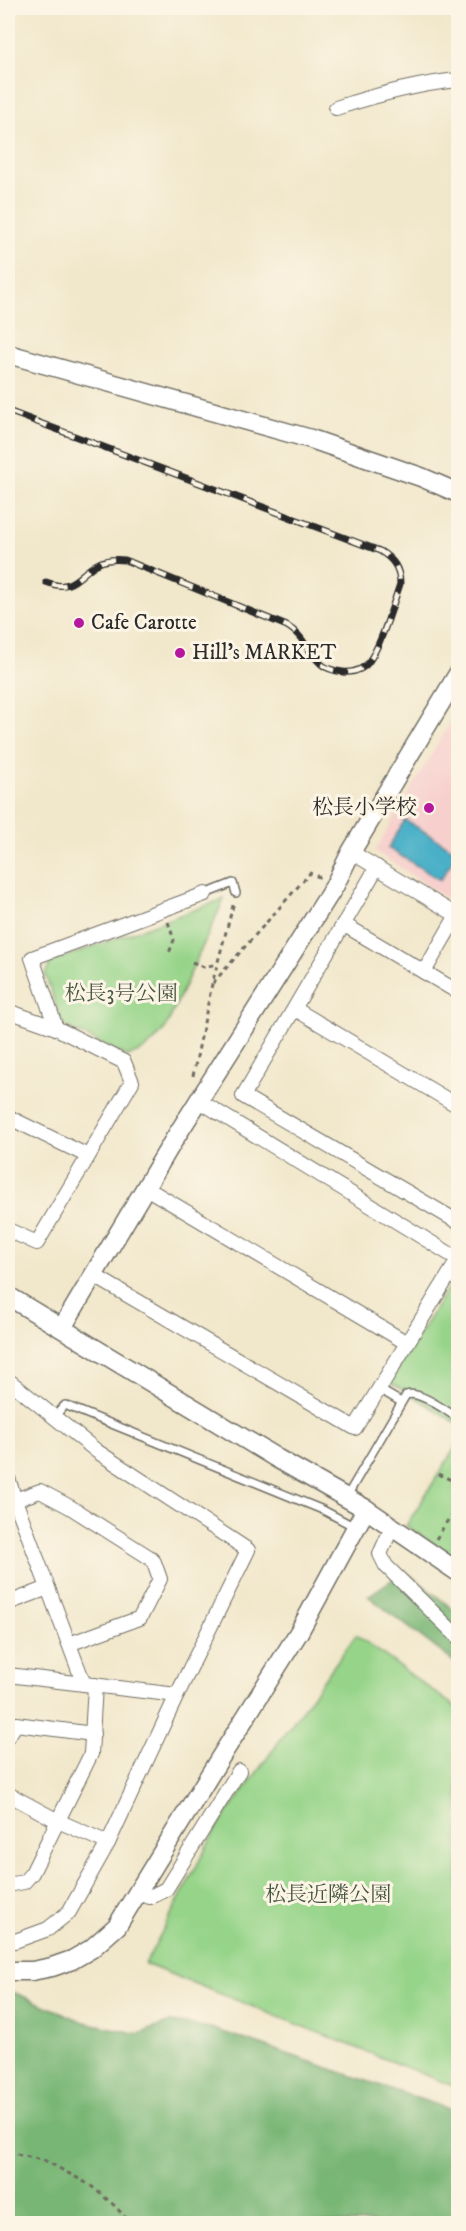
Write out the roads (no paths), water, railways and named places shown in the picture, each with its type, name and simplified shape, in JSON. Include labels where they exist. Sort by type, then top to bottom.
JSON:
[{"type":"street","points":[[336,108],[432,83],[459,80]]},
{"type":"street","points":[[8,354],[311,439],[421,477],[459,493]]},
{"type":"street","points":[[62,1328],[198,1100],[334,887],[351,852],[459,674]]},
{"type":"street","points":[[351,852],[458,916],[424,972]]},
{"type":"street","points":[[377,867],[243,1096],[459,1222]]},
{"type":"street","points":[[56,1028],[32,958],[205,894]]},
{"type":"street","points":[[343,924],[459,992]]},
{"type":"street","points":[[295,1009],[459,1106]]},
{"type":"street","points":[[8,1011],[56,1028],[124,1062],[132,1082],[37,1243],[8,1230]]},
{"type":"street","points":[[93,1275],[355,1428],[459,1260],[198,1100]]},
{"type":"street","points":[[8,1117],[88,1156]]},
{"type":"street","points":[[146,1188],[407,1343]]},
{"type":"street","points":[[8,1296],[278,1459],[366,1509],[459,1572]]},
{"type":"street","points":[[8,1380],[98,1452],[248,1550],[108,1843],[69,1912],[60,1922],[33,1936],[15,1941],[8,1940]]},
{"type":"street","points":[[8,1478],[11,1501],[69,1644],[89,1684],[93,1734],[91,1754],[32,1873],[24,1882],[8,1885]]},
{"type":"street","points":[[11,1501],[40,1491],[70,1507],[149,1557],[158,1570],[160,1579],[140,1618],[69,1644]]},
{"type":"street","points":[[8,1971],[32,1971],[72,1960],[91,1949],[117,1926],[299,1632],[366,1509]]},
{"type":"street","points":[[392,1527],[381,1554],[386,1566],[459,1636]]},
{"type":"street","points":[[8,1603],[48,1588]]},
{"type":"street","points":[[8,1675],[177,1695]]},
{"type":"street","points":[[8,1736],[16,1724],[93,1734]]},
{"type":"street","points":[[136,1893],[150,1898],[166,1889],[239,1771]]},
{"type":"street","points":[[8,1794],[58,1821],[108,1843]]},
{"type":"lane","points":[[205,894],[233,883],[236,893]]},
{"type":"lane","points":[[379,1389],[401,1402]]},
{"type":"lane","points":[[346,1498],[406,1395],[411,1393],[419,1395],[459,1418]]},
{"type":"lane","points":[[54,1417],[65,1405],[323,1510],[356,1527]]},
{"type":"water","points":[[405,820],[458,852],[440,880],[388,848]]},
{"type":"railway","points":[[8,411],[380,551],[395,564],[400,584],[385,628],[370,660],[360,669],[346,672],[331,670],[321,664],[298,634],[287,626],[125,560],[100,562],[69,584],[55,585],[46,582]]},
{"type":"place","name":"Cafe Carotte","points":[[79,623]]},
{"type":"place","name":"Hill’s MARKET","points":[[180,653]]},
{"type":"place","name":"松長小学校","points":[[429,808]]},
{"type":"park label","name":"松長3号公園","points":[[121,994]]},
{"type":"park label","name":"松長近隣公園","points":[[328,1895]]}]
